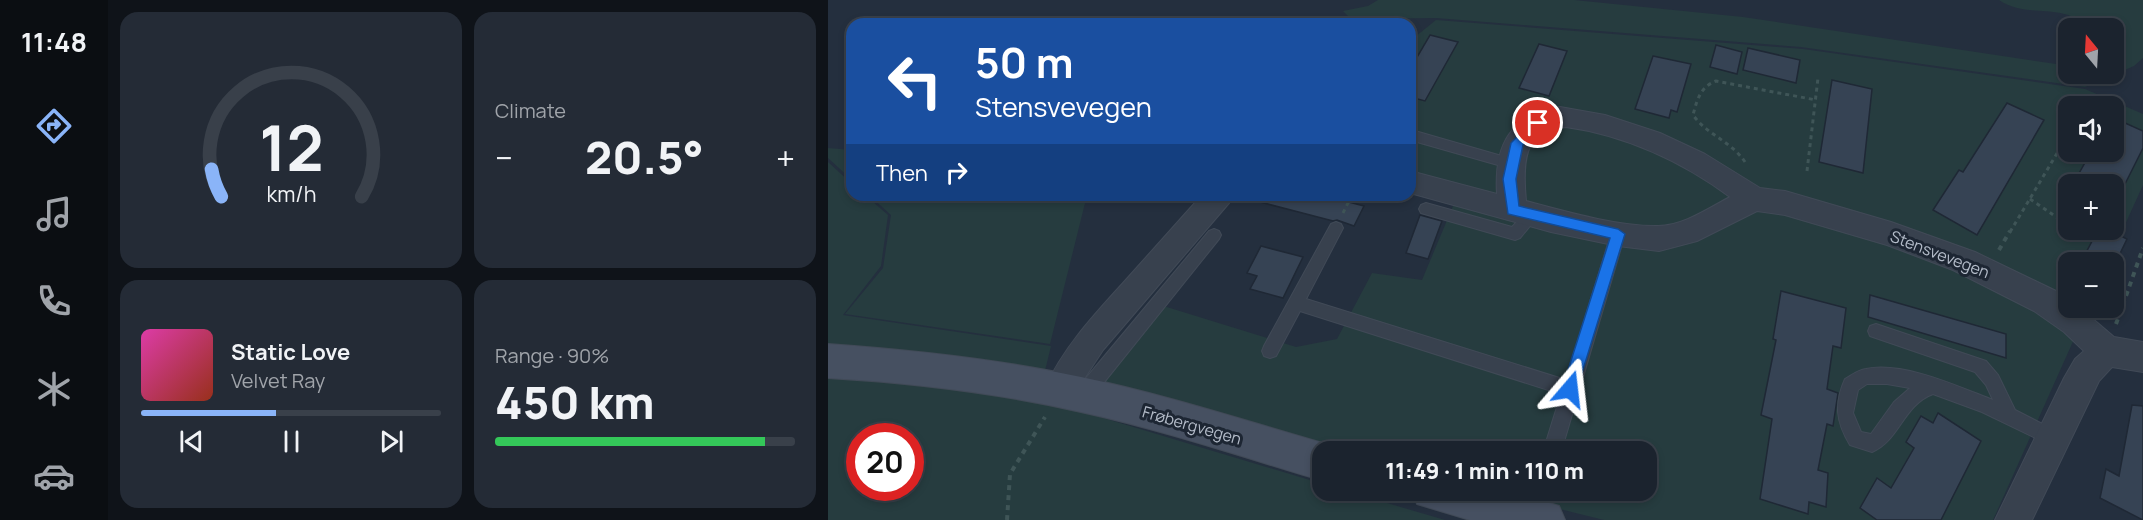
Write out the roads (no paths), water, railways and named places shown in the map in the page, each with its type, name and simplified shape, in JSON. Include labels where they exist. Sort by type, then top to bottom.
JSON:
[{"type":"main road","name":"Frøbergvegen","points":[[828,361],[885,364],[1072,392],[1312,459]]},
{"type":"main road","points":[[1473,501],[1545,520]]},
{"type":"street","name":"Stensvevegen","points":[[1522,212],[1510,179],[1517,143],[1527,132],[1538,123],[1562,117],[1603,124],[1655,143],[1733,183],[1754,199],[1785,203],[1891,234],[1986,271],[2045,301],[2075,322],[2106,351]]},
{"type":"street","points":[[1416,184],[1522,212],[1618,234],[1659,239],[1687,232],[1754,199]]},
{"type":"street","points":[[1072,392],[1070,371],[1092,340],[1214,201]]},
{"type":"street","points":[[2013,520],[2087,370],[2106,351],[2143,357]]},
{"type":"lane","points":[[1416,136],[1512,164]]},
{"type":"lane","points":[[1426,209],[1515,234],[1522,212]]},
{"type":"lane","points":[[1270,351],[1336,228]]},
{"type":"lane","points":[[1554,441],[1618,234]]},
{"type":"lane","points":[[1072,392],[1125,346],[1214,235]]},
{"type":"lane","points":[[1296,303],[1570,389]]},
{"type":"lane","points":[[1876,331],[1980,366],[1992,380],[2008,414]]},
{"type":"lane","points":[[1930,387],[1917,390],[1892,418],[1883,437],[1872,443],[1856,439],[1845,421],[1845,403],[1851,385],[1864,376],[1882,376],[1917,382],[1994,407],[2052,438]]}]
